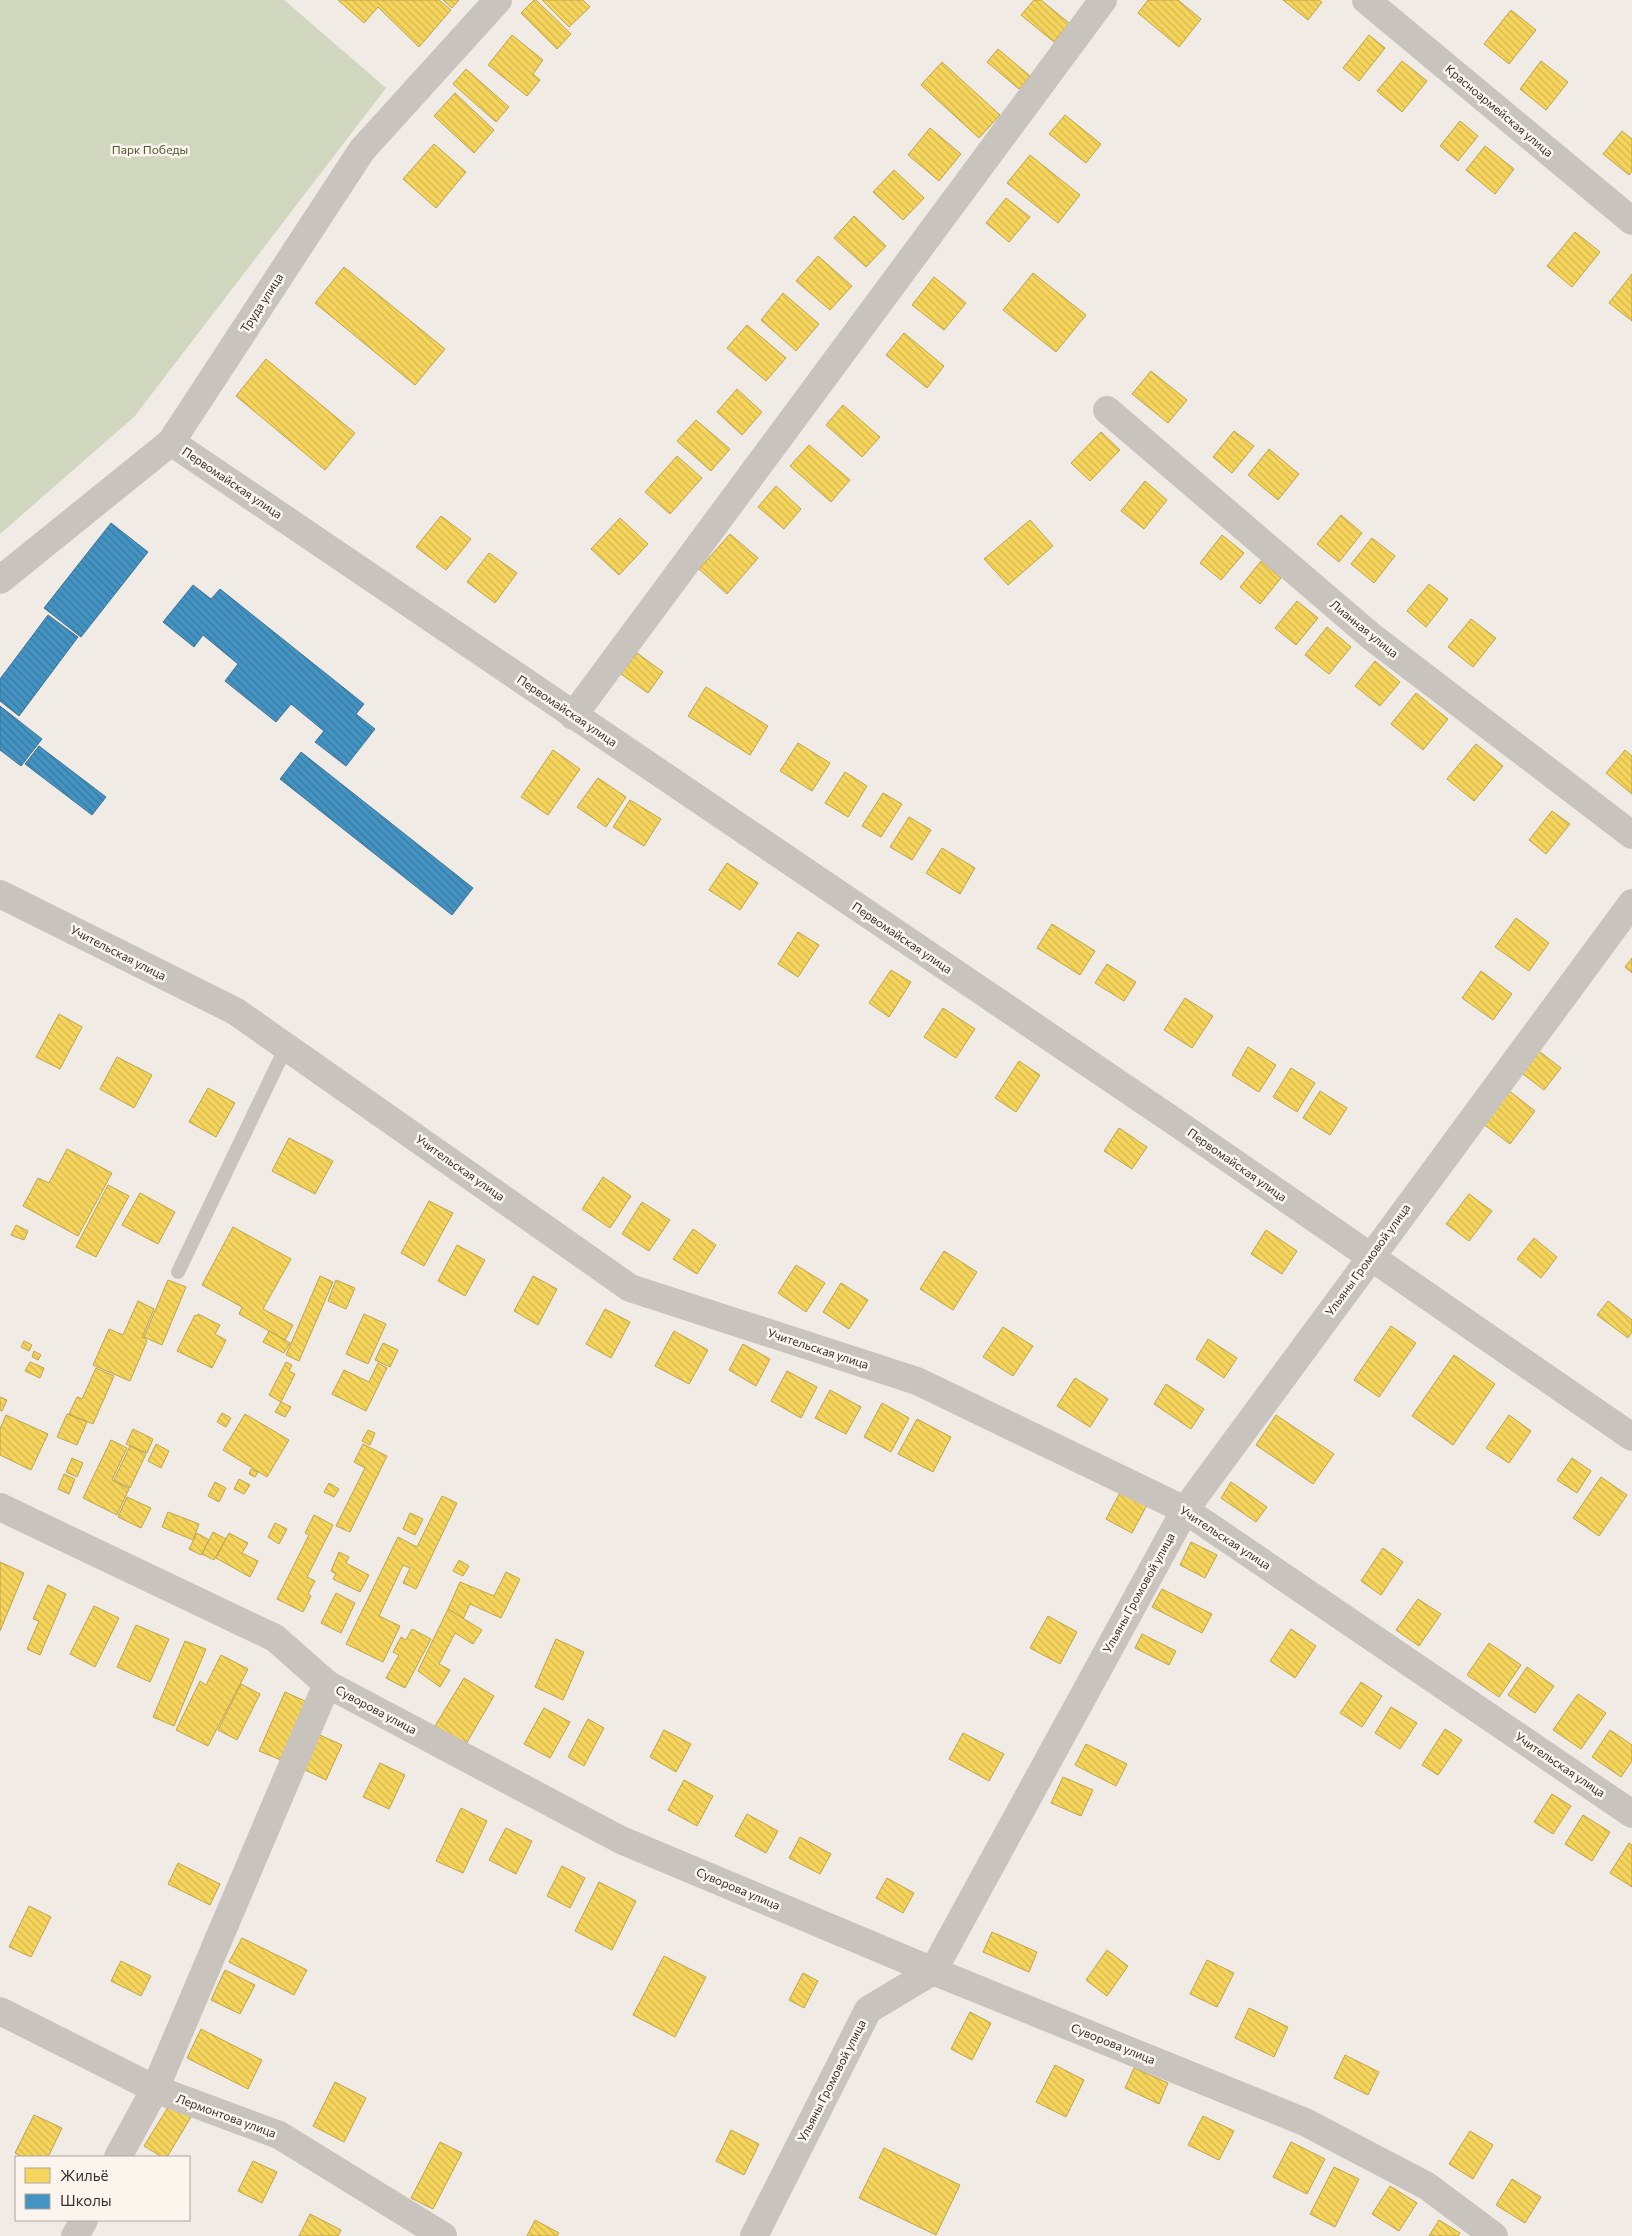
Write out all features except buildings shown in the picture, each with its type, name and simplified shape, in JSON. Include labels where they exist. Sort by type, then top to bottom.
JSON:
[{"type":"street","name":"Труда улица","points":[[0,580],[171,442],[362,150],[498,0]]},
{"type":"street","points":[[573,716],[1103,0]]},
{"type":"street","name":"Красноармейская улица","points":[[1366,0],[1632,221]]},
{"type":"street","name":"Лианная улица","points":[[1107,410],[1372,637],[1632,835]]},
{"type":"street","name":"Первомайская улица","points":[[171,442],[1172,1121],[1632,1437]]},
{"type":"street","name":"Учительская улица","points":[[0,894],[235,1011],[630,1288],[917,1382],[1185,1510],[1632,1814]]},
{"type":"street","name":"Ульяны Громовой улица","points":[[754,2236],[868,2010],[933,1971],[1185,1510],[1632,903]]},
{"type":"street","name":"Суворова улица","points":[[0,1508],[276,1638],[327,1684],[621,1840],[933,1971],[1305,2122],[1427,2186],[1494,2236]]},
{"type":"street","points":[[119,2156],[155,2090],[327,1684]]},
{"type":"street","name":"Лермонтова улица","points":[[0,2011],[155,2090],[279,2135],[443,2236]]},
{"type":"street","points":[[75,2236],[83,2221]]},
{"type":"lane","points":[[178,1272],[286,1047]]},
{"type":"green space","name":"Парк Победы","points":[[0,0],[284,0],[386,88],[134,417],[0,534]]}]
